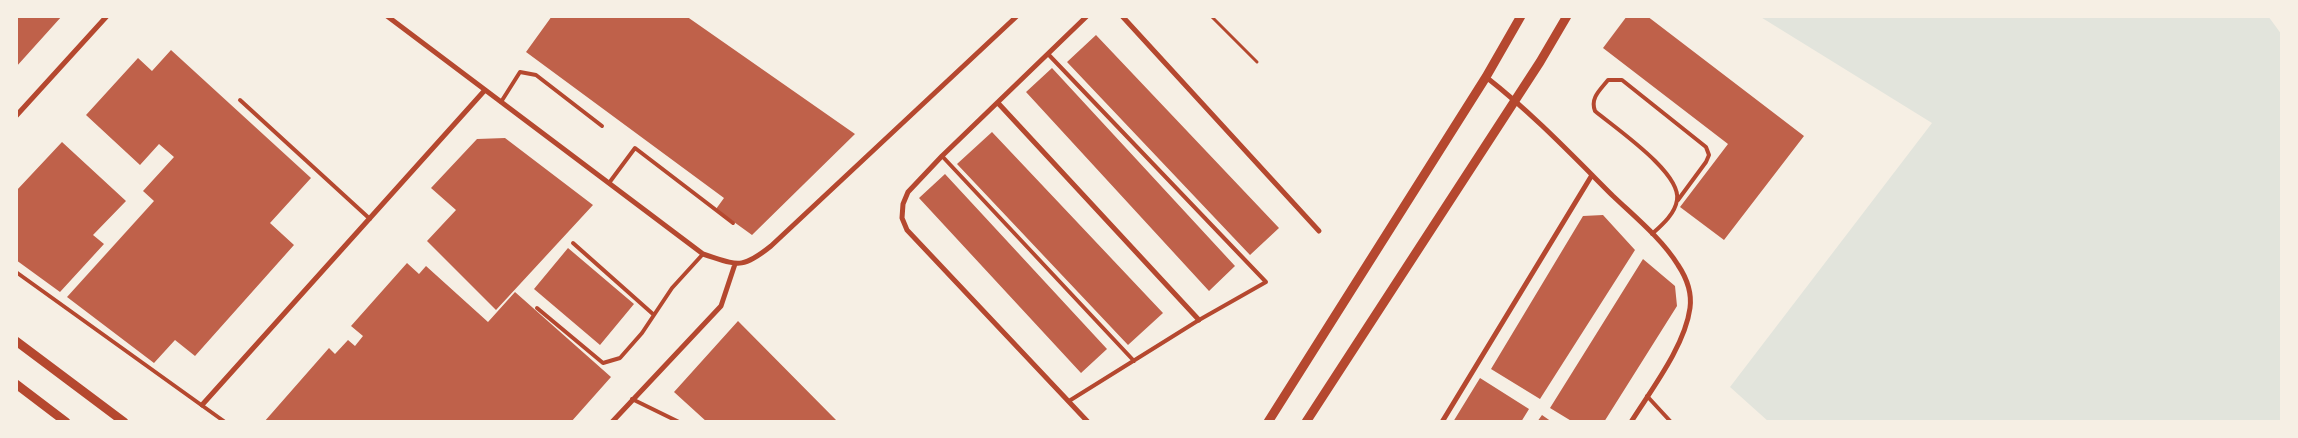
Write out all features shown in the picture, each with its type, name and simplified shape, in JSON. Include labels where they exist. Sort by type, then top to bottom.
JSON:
[{"type":"street","points":[[16,116],[107,16]]},
{"type":"street","points":[[387,16],[703,254],[735,264],[752,261],[771,246],[1018,16]]},
{"type":"street","points":[[1087,16],[942,156],[908,192],[903,204],[902,218],[908,230],[1088,422]]},
{"type":"street","points":[[1122,16],[1319,231]]},
{"type":"street","points":[[1268,422],[1486,77],[1521,16]]},
{"type":"street","points":[[1306,422],[1515,100],[1567,16]]},
{"type":"street","points":[[1486,77],[1515,100],[1652,234],[1678,264],[1688,283],[1690,307],[1680,339],[1631,422]]},
{"type":"street","points":[[202,405],[485,90]]},
{"type":"street","points":[[998,104],[1199,320]]},
{"type":"street","points":[[1442,422],[1592,175]]},
{"type":"street","points":[[612,422],[720,306],[735,264]]},
{"type":"street","points":[[16,341],[124,422]]},
{"type":"street","points":[[16,384],[66,422]]},
{"type":"lane","points":[[1048,54],[1266,282],[1199,320],[1069,402]]},
{"type":"lane","points":[[501,102],[520,72],[536,75],[602,126]]},
{"type":"lane","points":[[1652,234],[1674,210],[1678,200],[1706,162],[1709,154],[1706,147],[1622,80],[1608,80],[1594,98],[1593,105],[1595,111],[1670,176],[1676,188],[1678,200]]},
{"type":"lane","points":[[240,100],[370,219]]},
{"type":"lane","points":[[609,183],[635,148],[733,223]]},
{"type":"lane","points":[[942,156],[1134,361]]},
{"type":"lane","points":[[573,243],[654,315]]},
{"type":"lane","points":[[537,308],[603,363],[620,358],[642,333],[672,288],[703,254]]},
{"type":"lane","points":[[16,272],[225,422]]},
{"type":"lane","points":[[1647,396],[1672,422]]},
{"type":"lane","points":[[632,399],[679,422]]},
{"type":"path","points":[[1211,16],[1257,62]]},
{"type":"shaded area","points":[[1759,16],[2268,16],[2282,35],[2282,422],[1769,422],[1730,387],[1932,123]]},
{"type":"building","points":[[16,16],[62,16],[16,67]]},
{"type":"building","points":[[552,16],[686,16],[855,134],[752,235],[716,209],[724,198],[526,52]]},
{"type":"building","points":[[1627,16],[1647,16],[1804,136],[1724,240],[1680,207],[1728,144],[1603,48]]},
{"type":"building","points":[[1096,35],[1279,228],[1250,255],[1067,62]]},
{"type":"building","points":[[171,50],[311,178],[270,223],[294,245],[195,356],[175,340],[154,363],[67,297],[154,201],[143,191],[174,157],[159,144],[140,165],[86,115],[138,58],[152,71]]},
{"type":"building","points":[[1052,68],[1235,266],[1209,291],[1026,92]]},
{"type":"building","points":[[992,132],[1163,313],[1128,345],[957,164]]},
{"type":"building","points":[[505,138],[593,205],[496,310],[427,241],[456,210],[431,188],[477,139]]},
{"type":"building","points":[[62,142],[126,201],[93,235],[104,244],[60,292],[16,260],[16,191]]},
{"type":"building","points":[[945,174],[1107,349],[1081,373],[919,198]]},
{"type":"building","points":[[1603,215],[1635,250],[1540,399],[1491,369],[1583,216]]},
{"type":"building","points":[[568,248],[634,304],[600,345],[534,289]]},
{"type":"building","points":[[1643,259],[1675,286],[1677,306],[1604,422],[1573,422],[1550,408]]},
{"type":"building","points":[[407,263],[419,274],[426,266],[488,322],[515,292],[611,377],[571,422],[264,422],[329,348],[335,354],[348,340],[355,346],[363,336],[351,326]]},
{"type":"building","points":[[738,321],[838,422],[707,422],[674,392]]},
{"type":"building","points":[[1480,378],[1529,409],[1521,422],[1453,422]]},
{"type":"building","points":[[1542,415],[1552,422],[1537,422]]}]
